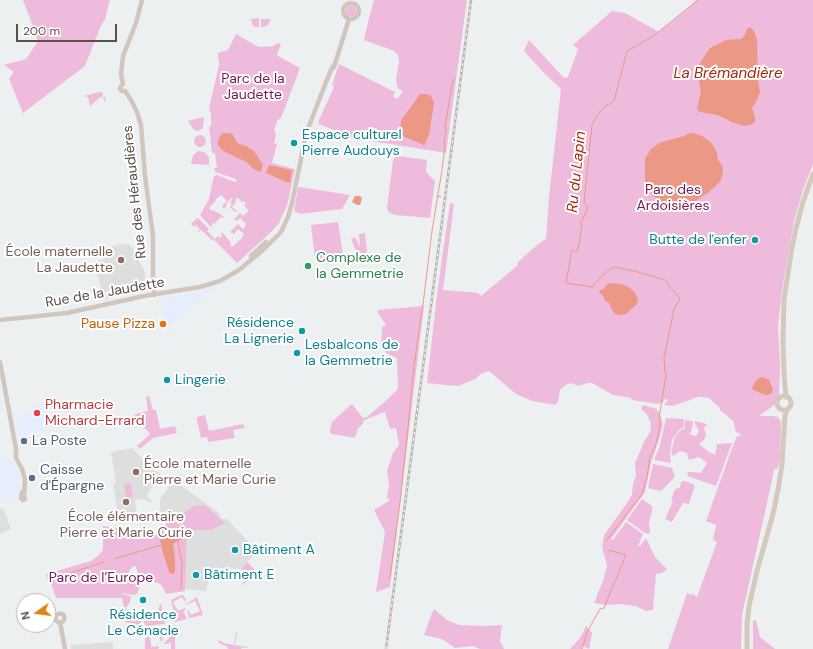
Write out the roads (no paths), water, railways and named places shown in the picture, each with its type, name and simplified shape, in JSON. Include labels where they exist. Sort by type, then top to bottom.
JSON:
[{"type":"main road","points":[[784,397],[784,299],[799,215],[813,174]]},
{"type":"main road","points":[[747,649],[748,614],[751,597],[776,502],[780,480],[784,447],[785,416],[791,402],[788,398],[784,397]]},
{"type":"main road","points":[[784,397],[778,400],[777,404],[778,408],[781,410],[784,429]]},
{"type":"main road","points":[[781,410],[787,409]]},
{"type":"street","name":"Rue des Héraudières","points":[[142,0],[136,23],[122,56],[121,75],[123,84],[120,89],[122,91],[126,91],[137,112],[141,125],[144,170],[153,236],[154,295]]},
{"type":"street","points":[[355,2],[358,8],[358,14],[355,18],[349,19],[344,15],[344,9],[348,4],[355,2]]},
{"type":"street","name":"Rue de la Jaudette","points":[[0,320],[67,313],[187,289],[212,283],[239,266],[284,225],[288,217],[306,134],[334,69],[349,19]]},
{"type":"street","points":[[0,362],[14,445],[14,459],[21,472],[23,480],[23,497]]},
{"type":"street","points":[[60,622],[65,649]]},
{"type":"water","name":"La Brémandière","points":[[750,27],[754,31],[757,39],[758,81],[760,92],[752,108],[755,122],[744,126],[717,115],[700,112],[697,109],[701,91],[697,72],[701,61],[710,48],[726,40],[741,39]]},
{"type":"water","points":[[420,94],[430,95],[434,103],[429,135],[424,146],[400,135],[401,120]]},
{"type":"water","points":[[223,133],[230,133],[233,135],[237,143],[254,151],[263,165],[260,172],[248,163],[222,150],[218,145],[218,141]]},
{"type":"water","points":[[690,133],[702,136],[713,145],[717,153],[718,160],[723,167],[723,173],[720,182],[709,192],[682,210],[672,210],[663,206],[645,186],[645,159],[650,150],[659,143]]},
{"type":"water","points":[[269,165],[292,170],[290,183],[266,173]]},
{"type":"water","points":[[355,196],[360,196],[362,198],[360,205],[352,202]]},
{"type":"water","points":[[611,283],[627,286],[634,291],[638,299],[637,304],[626,314],[615,314],[609,303],[605,301],[599,292],[600,290],[604,289],[606,285]]},
{"type":"water","points":[[762,377],[769,380],[773,389],[772,393],[768,395],[753,390],[752,388],[755,382]]},
{"type":"water","points":[[172,532],[181,533],[184,536],[183,539],[173,544],[175,572],[172,574],[169,572],[160,540]]},
{"type":"waterway","name":"Ru du Lapin","points":[[606,541],[642,494],[647,477],[650,456],[655,447],[659,431],[659,418],[666,375],[664,358],[674,309],[680,299],[665,280],[614,267],[602,276],[592,287],[566,283],[572,250],[576,252],[578,249],[582,226],[581,223],[587,210],[587,206],[584,202],[592,125],[603,108],[614,101],[627,51],[652,37],[698,0]]},
{"type":"waterway","points":[[390,578],[401,494],[414,366],[432,231],[442,170],[445,146],[445,127],[453,79]]},
{"type":"waterway","points":[[437,196],[441,197]]},
{"type":"waterway","points":[[179,540],[178,543],[182,563],[181,589]]},
{"type":"waterway","points":[[114,559],[161,545]]},
{"type":"waterway","name":"Ru du Lapin","points":[[582,649],[587,632],[600,609],[604,608],[626,555],[608,550]]},
{"type":"waterway","points":[[52,579],[104,562]]},
{"type":"railway","points":[[386,649],[471,0]]},
{"type":"place","name":"Espace culturel Pierre Audouys","points":[[294,143]]},
{"type":"place","name":"Butte de l'enfer","points":[[755,240]]},
{"type":"place","name":"École maternelle La Jaudette","points":[[121,260]]},
{"type":"place","name":"Complexe de la Gemmetrie","points":[[308,266]]},
{"type":"place","name":"Pause Pizza","points":[[163,324]]},
{"type":"place","name":"Résidence La Lignerie","points":[[302,331]]},
{"type":"place","name":"Lesbalcons de la Gemmetrie","points":[[297,353]]},
{"type":"place","name":"Lingerie","points":[[167,380]]},
{"type":"place","name":"Pharmacie Michard-Errard","points":[[37,413]]},
{"type":"place","name":"La Poste","points":[[24,441]]},
{"type":"place","name":"École maternelle Pierre et Marie Curie","points":[[136,472]]},
{"type":"place","name":"Caisse d'Épargne","points":[[32,478]]},
{"type":"place","name":"École élémentaire Pierre et Marie Curie","points":[[126,502]]},
{"type":"place","name":"Bâtiment A","points":[[235,550]]},
{"type":"place","name":"Bâtiment E","points":[[196,575]]},
{"type":"place","name":"Résidence Le Cénacle","points":[[143,600]]},
{"type":"park label","name":"Parc de la Jaudette","points":[[253,88]]},
{"type":"park label","name":"Parc des Ardoisières","points":[[673,198]]},
{"type":"park label","name":"Parc de l’Europe","points":[[101,578]]}]
